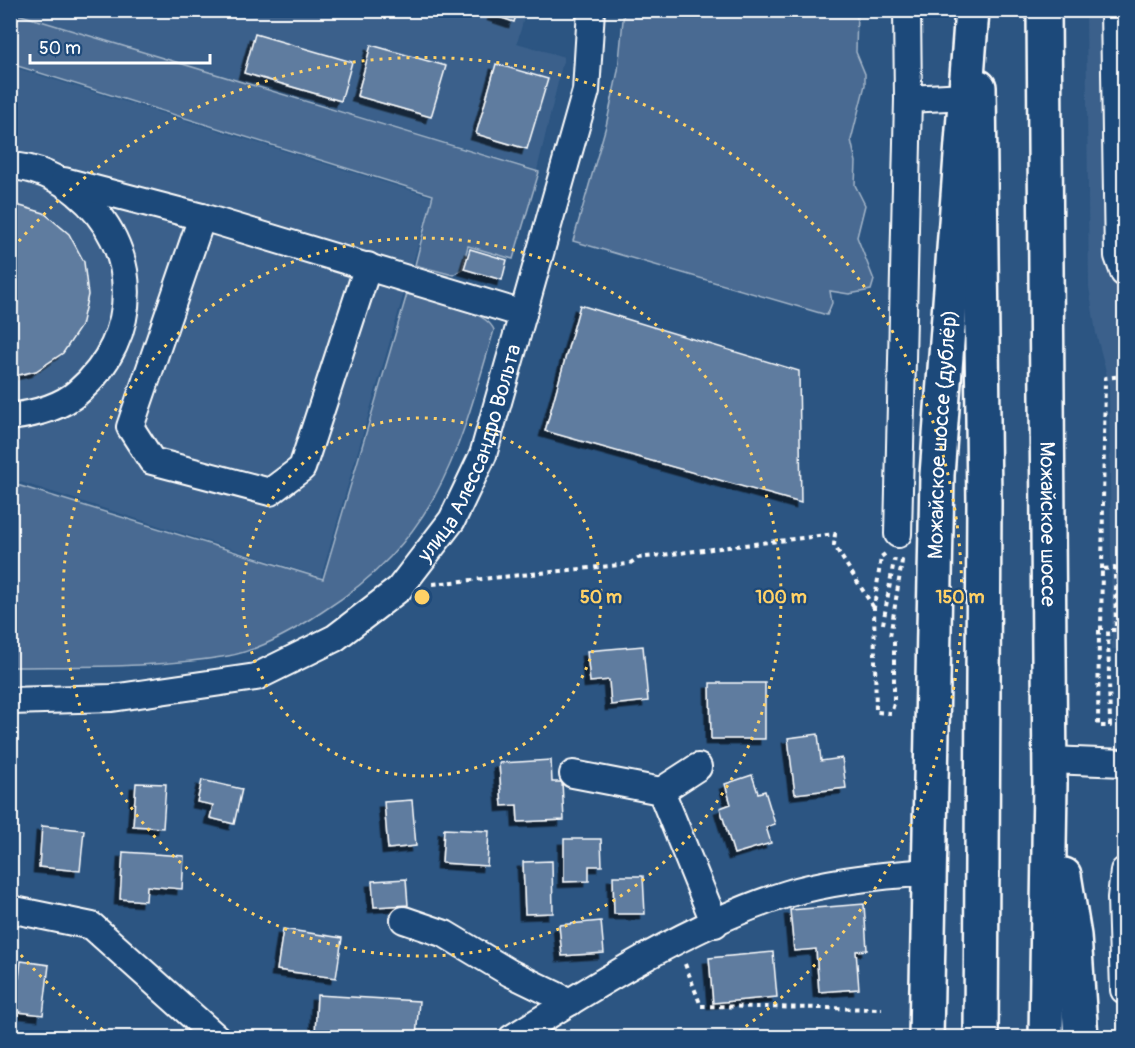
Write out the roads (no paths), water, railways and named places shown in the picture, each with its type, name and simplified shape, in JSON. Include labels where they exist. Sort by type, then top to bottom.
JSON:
[{"type":"main road","name":"Можайское шоссе (дублёр)","points":[[926,1038],[937,475],[972,10]]},
{"type":"main road","points":[[978,10],[984,503],[981,1038]]},
{"type":"main road","name":"Можайское шоссе","points":[[1044,10],[1050,772],[1046,1038]]},
{"type":"main road","points":[[1050,772],[1074,936],[1081,1038]]},
{"type":"street","name":"улица Алессандро Вольта","points":[[10,701],[112,698],[256,677],[335,638],[399,589],[452,520],[483,455],[586,91],[591,10]]},
{"type":"street","points":[[898,534],[908,99],[907,10]]},
{"type":"street","points":[[1114,10],[1118,256],[1125,273]]},
{"type":"street","points":[[908,99],[966,96]]},
{"type":"street","points":[[10,166],[24,167],[64,181],[202,216],[523,314]]},
{"type":"street","points":[[10,417],[40,413],[77,393],[105,363],[123,325],[127,284],[118,244],[96,208],[64,181]]},
{"type":"street","points":[[202,216],[130,427],[152,461],[270,492],[302,468],[368,266]]},
{"type":"street","points":[[1050,772],[1125,763]]},
{"type":"street","points":[[573,774],[661,791],[698,767]]},
{"type":"street","points":[[661,791],[715,924]]},
{"type":"street","points":[[1125,871],[1121,898],[1125,990]]},
{"type":"street","points":[[516,1036],[570,1002],[749,907],[789,893],[885,876],[931,872]]},
{"type":"street","points":[[10,909],[92,926],[217,1038]]},
{"type":"street","points":[[404,920],[446,934],[510,973],[570,1002]]}]
